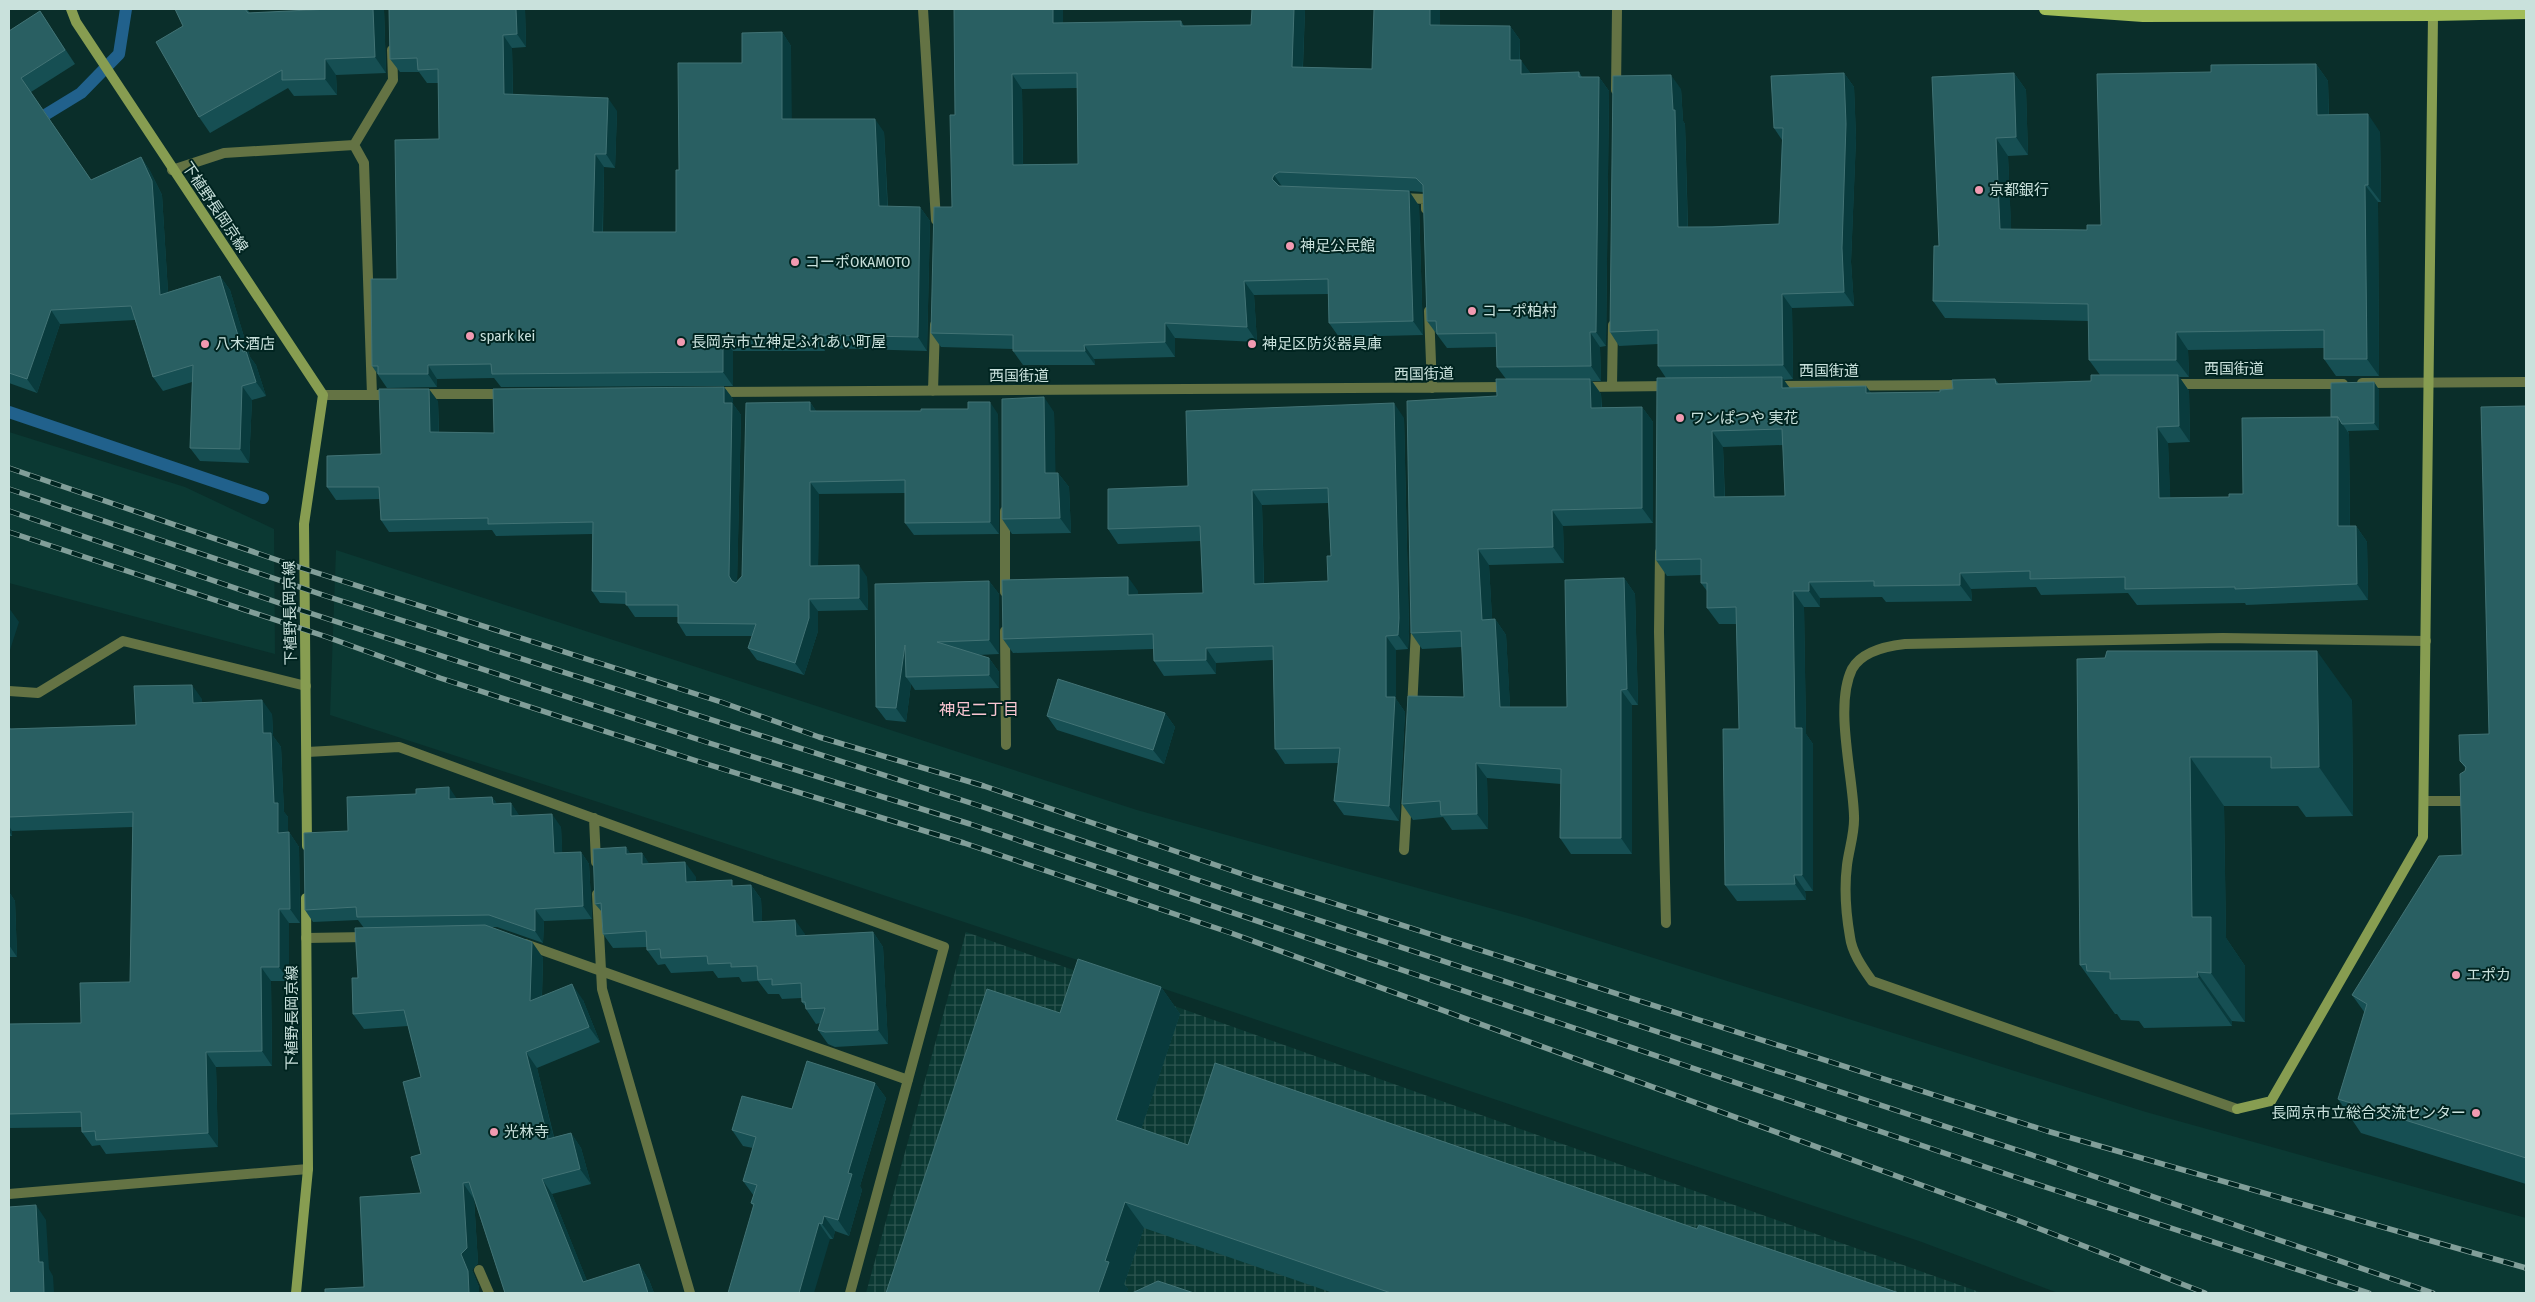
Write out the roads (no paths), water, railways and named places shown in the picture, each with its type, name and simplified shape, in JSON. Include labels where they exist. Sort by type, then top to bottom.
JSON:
[{"type":"main road","name":"下植野長岡京線","points":[[71,9],[76,22],[172,170],[323,395],[304,524],[307,752],[306,860]]},
{"type":"main road","points":[[2044,9],[2143,16],[2526,13]]},
{"type":"main road","points":[[2237,1109],[2271,1101],[2423,837],[2433,15]]},
{"type":"main road","name":"下植野長岡京線","points":[[296,1293],[308,1169],[306,889]]},
{"type":"street","points":[[923,9],[937,231]]},
{"type":"street","points":[[1616,9],[1616,98]]},
{"type":"street","points":[[354,145],[393,80],[391,35]]},
{"type":"street","points":[[172,170],[224,153],[354,145]]},
{"type":"street","points":[[354,145],[364,163],[372,395]]},
{"type":"street","points":[[1387,197],[1426,199],[1426,219]]},
{"type":"street","points":[[1429,298],[1432,388]]},
{"type":"street","points":[[933,391],[935,316]]},
{"type":"street","points":[[1612,386],[1613,317]]},
{"type":"street","name":"西国街道","points":[[2156,384],[2526,382]]},
{"type":"street","name":"西国街道","points":[[1760,386],[1978,385]]},
{"type":"street","points":[[1574,387],[1612,386],[1660,391],[1678,386]]},
{"type":"street","name":"西国街道","points":[[700,392],[748,397],[933,391],[1005,396],[1410,394],[1432,388],[1517,387]]},
{"type":"street","points":[[323,395],[518,394]]},
{"type":"street","points":[[1005,499],[1006,745]]},
{"type":"street","points":[[1660,540],[1659,632],[1666,922]]},
{"type":"street","points":[[1411,721],[1416,623]]},
{"type":"street","points":[[2237,1109],[1872,981],[1858,960],[1850,940],[1846,902],[1847,867],[1854,819],[1844,716],[1848,684],[1853,668],[1874,650],[1905,644],[2224,638],[2426,641]]},
{"type":"street","points":[[9,691],[38,693],[123,641],[306,686]]},
{"type":"street","points":[[307,752],[399,747],[944,947],[850,1293]]},
{"type":"street","points":[[1404,850],[1408,790]]},
{"type":"street","points":[[2424,801],[2483,801]]},
{"type":"street","points":[[594,818],[602,989],[690,1293]]},
{"type":"street","points":[[306,938],[382,936]]},
{"type":"street","points":[[514,940],[908,1080]]},
{"type":"street","points":[[9,1194],[308,1169]]},
{"type":"street","points":[[478,1270],[489,1293]]},
{"type":"waterway","points":[[9,137],[81,93],[119,54],[126,9]]},
{"type":"waterway","points":[[9,412],[263,498]]},
{"type":"railway","points":[[9,468],[283,562],[721,702],[819,737],[984,786],[1248,876],[2047,1131],[2526,1268]]},
{"type":"railway","points":[[9,489],[326,596],[977,805],[1242,895],[2038,1157],[2433,1293]]},
{"type":"railway","points":[[9,511],[282,604],[706,742],[970,824],[2030,1182],[2369,1293]]},
{"type":"railway","points":[[9,532],[327,637],[440,678],[700,762],[964,843],[1231,933],[2017,1220],[2205,1293]]},
{"type":"place","name":"京都銀行","points":[[1979,190]]},
{"type":"place","name":"神足公民館","points":[[1290,246]]},
{"type":"place","name":"コーポOKAMOTO","points":[[795,262]]},
{"type":"place","name":"コーポ柏村","points":[[1472,311]]},
{"type":"place","name":"spark kei","points":[[470,336]]},
{"type":"place","name":"長岡京市立神足ふれあい町屋","points":[[681,342]]},
{"type":"place","name":"八木酒店","points":[[205,344]]},
{"type":"place","name":"神足区防災器具庫","points":[[1252,344]]},
{"type":"place","name":"ワンぱつや 実花","points":[[1680,418]]},
{"type":"place","name":"エポカ","points":[[2456,975]]},
{"type":"place","name":"長岡京市立総合交流センター","points":[[2476,1113]]},
{"type":"place","name":"光林寺","points":[[494,1132]]},
{"type":"district","name":"神足二丁目","points":[[979,709]]}]
